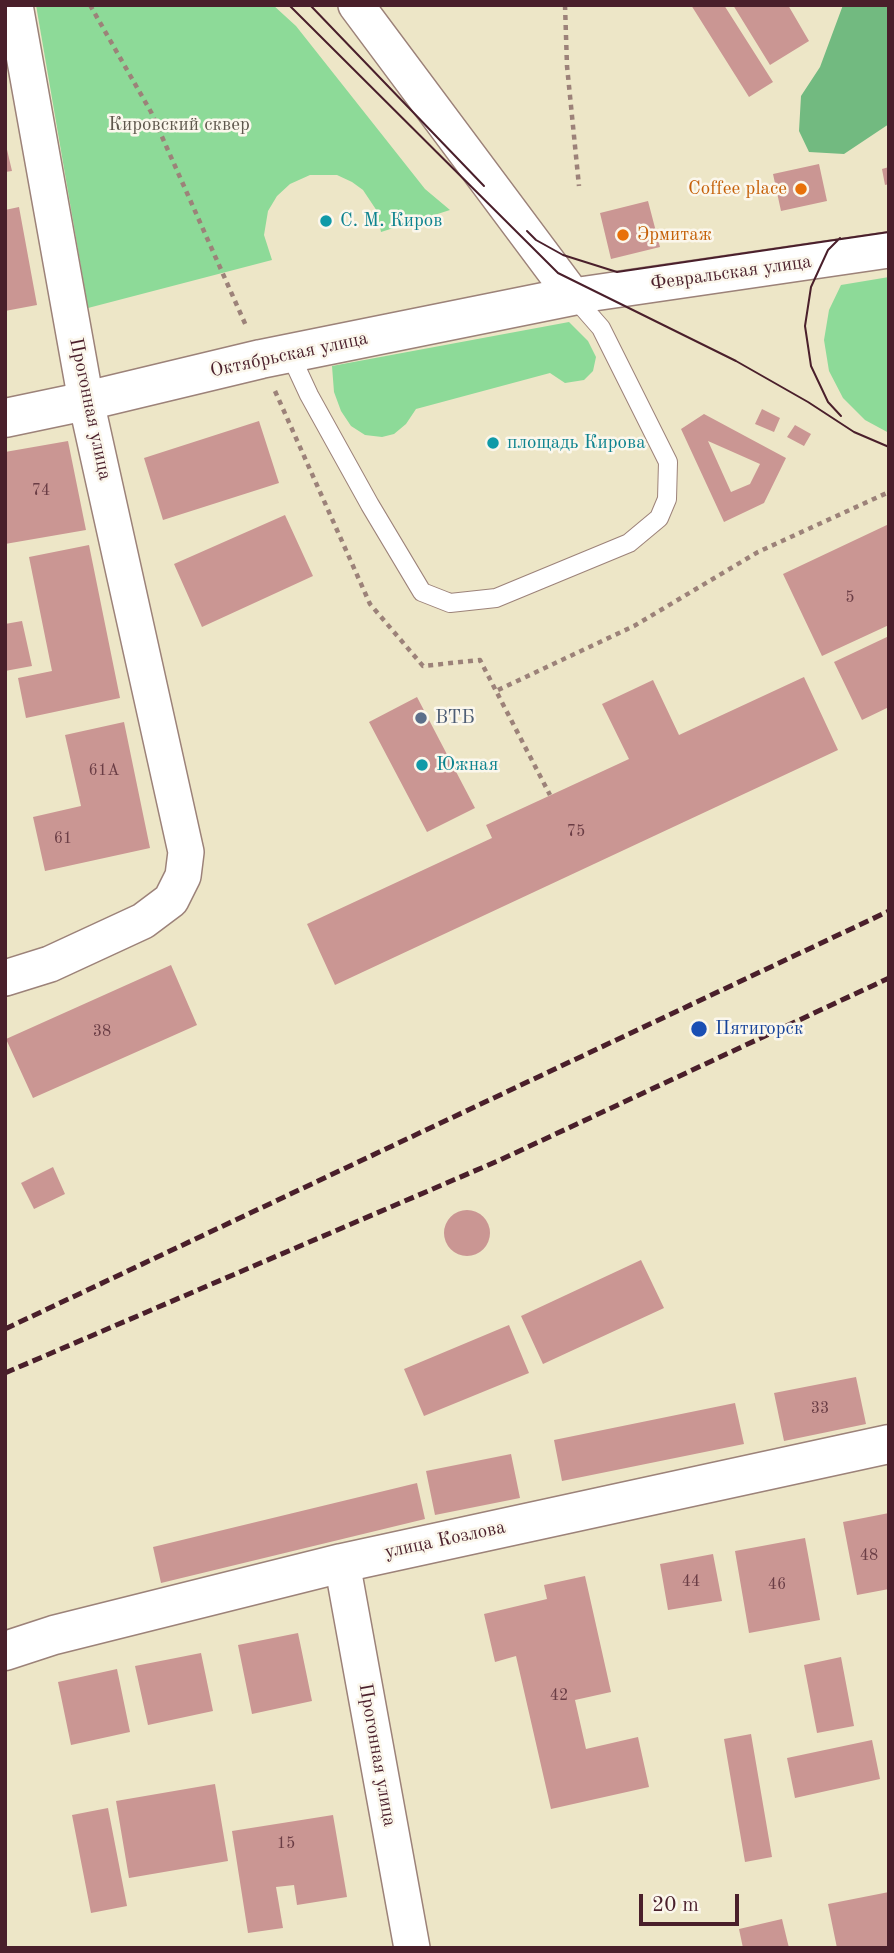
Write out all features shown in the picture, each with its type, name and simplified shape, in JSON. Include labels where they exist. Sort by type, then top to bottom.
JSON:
[{"type":"street","name":"Прогонная улица","points":[[5,978],[50,964],[143,921],[171,900],[183,876],[186,852],[86,401],[15,5]]},
{"type":"street","points":[[356,5],[573,296]]},
{"type":"street","name":"Февральская улица","points":[[573,296],[889,250]]},
{"type":"street","name":"Октябрьская улица","points":[[5,418],[261,359],[573,296]]},
{"type":"street","name":"улица Козлова","points":[[5,1651],[54,1634],[342,1563],[889,1444]]},
{"type":"street","name":"Прогонная улица","points":[[342,1563],[412,1948]]},
{"type":"lane","points":[[290,354],[309,396],[422,592],[450,603],[496,598],[629,543],[660,517],[667,499],[668,462],[601,328],[573,296]]},
{"type":"path","points":[[565,5],[567,66],[579,186]]},
{"type":"path","points":[[498,690],[634,626],[758,552],[889,492]]},
{"type":"green space","name":"Кировский сквер","points":[[36,5],[273,5],[296,26],[425,189],[450,210],[381,232],[377,211],[363,190],[337,175],[310,175],[290,184],[277,196],[268,211],[264,235],[272,260],[88,308]]},
{"type":"green space","points":[[843,5],[889,5],[889,124],[844,154],[809,152],[799,131],[801,96],[820,67]]},
{"type":"green space","points":[[889,277],[889,433],[865,420],[843,398],[829,371],[824,340],[829,310],[841,285]]},
{"type":"green space","points":[[569,322],[588,341],[596,357],[593,371],[584,380],[565,383],[550,373],[416,409],[406,424],[394,434],[382,437],[365,435],[351,426],[341,411],[334,392],[332,366]]},
{"type":"building","points":[[691,5],[724,5],[773,82],[749,97]]},
{"type":"building","points":[[733,5],[788,5],[809,41],[770,65]]},
{"type":"building","points":[[5,141],[12,171],[5,172]]},
{"type":"building","points":[[819,164],[827,201],[781,211],[773,174]]},
{"type":"building","points":[[889,167],[889,184],[885,185],[882,169]]},
{"type":"building","points":[[648,201],[660,247],[611,259],[600,213]]},
{"type":"building","points":[[19,207],[37,305],[5,311],[5,210]]},
{"type":"building","points":[[762,409],[780,418],[774,432],[755,424]]},
{"type":"building","points":[[704,414],[786,458],[764,503],[724,522],[681,429]],"holes":[[[708,441],[760,464],[750,484],[731,492]]]},
{"type":"building","points":[[259,421],[279,483],[163,520],[144,458]]},
{"type":"building","points":[[795,425],[811,434],[804,446],[787,437]]},
{"type":"building","points":[[68,441],[86,530],[5,544],[5,452]]},
{"type":"building","points":[[285,515],[313,576],[202,627],[174,564]]},
{"type":"building","points":[[889,524],[889,625],[822,656],[783,574]]},
{"type":"building","points":[[89,545],[120,698],[26,718],[18,678],[52,671],[29,557]]},
{"type":"building","points":[[22,621],[32,666],[5,671],[5,624]]},
{"type":"building","points":[[889,636],[889,707],[862,720],[834,662]]},
{"type":"building","points":[[804,677],[838,750],[335,985],[307,924],[492,838],[486,825],[629,759],[602,704],[653,680],[679,735]]},
{"type":"building","name":"Южная","points":[[417,697],[475,808],[427,832],[369,722]]},
{"type":"building","points":[[124,722],[150,848],[45,871],[33,817],[81,806],[65,735]]},
{"type":"building","points":[[171,965],[197,1025],[33,1098],[6,1039]]},
{"type":"building","points":[[53,1167],[65,1194],[34,1209],[21,1183]]},
{"type":"building","points":[[467,1210],[483,1217],[490,1233],[483,1249],[467,1256],[451,1249],[444,1233],[451,1217]]},
{"type":"building","points":[[641,1260],[664,1308],[543,1364],[521,1316]]},
{"type":"building","points":[[509,1325],[529,1373],[424,1416],[404,1369]]},
{"type":"building","points":[[856,1377],[866,1424],[784,1441],[774,1393]]},
{"type":"building","points":[[735,1403],[744,1444],[562,1481],[554,1440]]},
{"type":"building","points":[[511,1454],[520,1498],[435,1515],[426,1471]]},
{"type":"building","points":[[417,1483],[425,1519],[161,1583],[153,1547]]},
{"type":"building","points":[[889,1513],[889,1589],[857,1595],[843,1522]]},
{"type":"building","points":[[805,1538],[820,1620],[749,1633],[735,1551]]},
{"type":"building","points":[[713,1554],[722,1601],[668,1610],[660,1564]]},
{"type":"building","points":[[585,1576],[611,1692],[575,1700],[586,1749],[638,1737],[649,1787],[551,1809],[516,1656],[495,1662],[484,1614],[547,1599],[544,1585]]},
{"type":"building","points":[[298,1633],[312,1701],[252,1714],[238,1645]]},
{"type":"building","points":[[201,1653],[213,1711],[148,1725],[135,1666]]},
{"type":"building","points":[[841,1657],[854,1726],[817,1733],[804,1665]]},
{"type":"building","points":[[117,1669],[130,1732],[71,1745],[58,1682]]},
{"type":"building","points":[[751,1734],[772,1857],[745,1862],[724,1739]]},
{"type":"building","points":[[872,1740],[880,1779],[795,1798],[787,1758]]},
{"type":"building","points":[[215,1784],[228,1861],[129,1878],[116,1801]]},
{"type":"building","points":[[108,1808],[127,1906],[91,1913],[72,1815]]},
{"type":"building","points":[[333,1815],[347,1897],[297,1905],[294,1885],[276,1887],[283,1928],[248,1933],[232,1831]]},
{"type":"building","points":[[889,1892],[889,1948],[837,1948],[828,1904]]},
{"type":"building","points":[[782,1919],[789,1948],[743,1948],[739,1929]]},
{"type":"tram line","points":[[289,5],[558,273],[736,361],[854,432],[889,447]]},
{"type":"tram line","points":[[310,5],[484,186]]},
{"type":"tram line","points":[[527,231],[536,240],[563,255],[617,272],[889,232]]},
{"type":"tram line","points":[[840,238],[828,250],[811,287],[805,326],[811,366],[828,402],[841,416]]},
{"type":"railway","points":[[5,1329],[889,911]]},
{"type":"railway","points":[[5,1373],[500,1160],[889,978]]},
{"type":"place","name":"Coffee place","points":[[801,189]]},
{"type":"place","name":"С. М. Киров","points":[[326,221]]},
{"type":"place","name":"Эрмитаж","points":[[623,235]]},
{"type":"place","name":"площадь Кирова","points":[[493,443]]},
{"type":"place","name":"ВТБ","points":[[421,718]]},
{"type":"place","name":"Южная","points":[[422,765]]},
{"type":"place","name":"Пятигорск","points":[[699,1029]]}]
